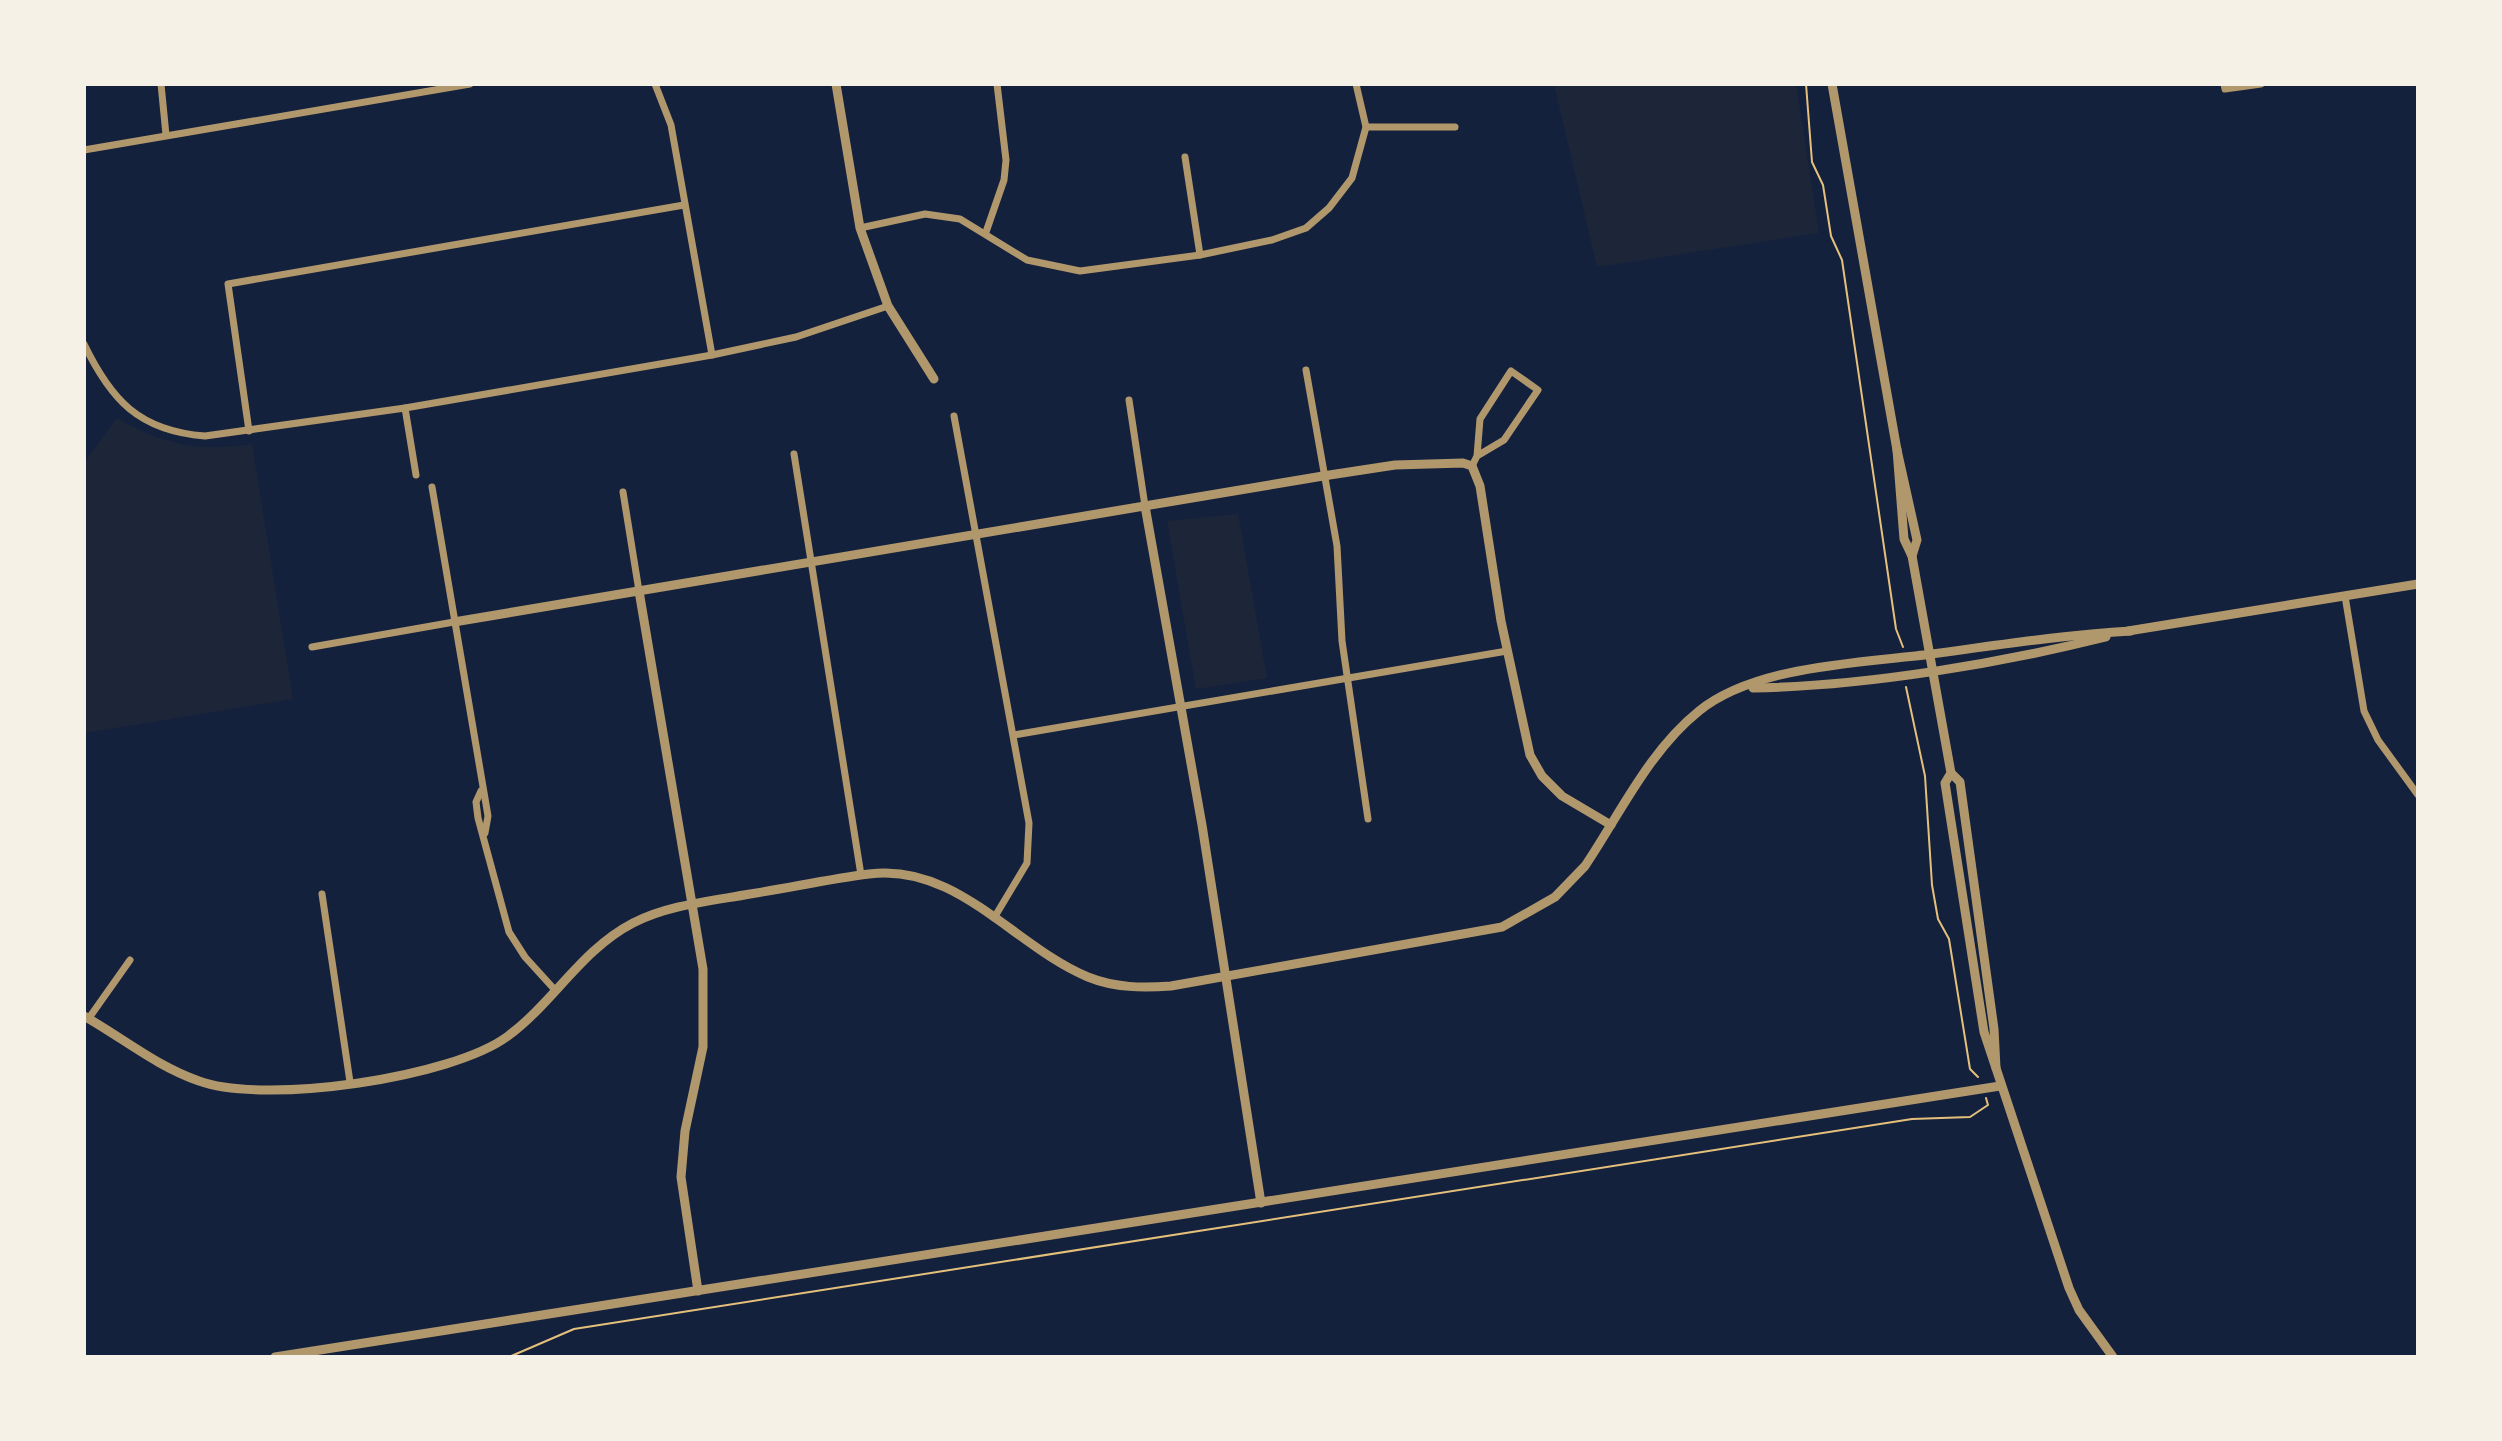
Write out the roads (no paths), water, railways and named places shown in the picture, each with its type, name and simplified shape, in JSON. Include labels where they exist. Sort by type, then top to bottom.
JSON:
[{"type":"street","points":[[161,84],[166,135]]},
{"type":"street","points":[[84,150],[470,84]]},
{"type":"street","points":[[655,84],[671,125],[712,355]]},
{"type":"street","points":[[836,84],[860,228],[888,306],[934,379]]},
{"type":"street","points":[[986,232],[1004,180],[1006,160],[997,84]]},
{"type":"street","points":[[860,228],[925,214],[960,219],[986,232],[1027,260],[1080,271],[1200,255],[1272,240],[1306,228],[1329,208],[1352,178],[1366,127],[1356,84]]},
{"type":"street","points":[[1832,84],[1897,450],[1902,526],[1912,556],[1951,773],[1960,782],[1994,1029],[1996,1068],[2069,1288],[2079,1310],[2113,1357]]},
{"type":"street","points":[[2224,84],[2225,89],[2261,84]]},
{"type":"street","points":[[1366,127],[1455,127]]},
{"type":"street","points":[[1185,157],[1200,255]]},
{"type":"street","points":[[249,431],[228,284],[684,205]]},
{"type":"street","points":[[84,344],[100,376],[120,404],[148,422],[178,434],[205,436],[405,408],[712,355],[796,337],[888,306]]},
{"type":"street","points":[[1306,370],[1337,546],[1342,641],[1368,819]]},
{"type":"street","points":[[1477,456],[1504,440],[1538,390],[1511,371],[1480,419],[1477,456],[1472,466],[1480,486],[1524,733],[1535,765],[1562,796],[1611,825]]},
{"type":"street","points":[[1129,400],[1261,1203]]},
{"type":"street","points":[[405,408],[416,475]]},
{"type":"street","points":[[954,416],[1029,823],[1030,850],[1023,874],[994,918]]},
{"type":"street","points":[[794,454],[861,875]]},
{"type":"street","points":[[312,647],[1323,476],[1420,464],[1472,466]]},
{"type":"street","points":[[432,487],[481,791],[476,802],[499,904],[509,932],[525,957],[555,990]]},
{"type":"street","points":[[623,492],[703,969],[704,1036],[698,1085],[685,1131],[681,1177],[698,1291]]},
{"type":"street","points":[[1742,688],[1804,687],[1931,669],[2053,650],[2131,631],[2418,584]]},
{"type":"street","points":[[2345,596],[2364,711],[2378,740],[2418,795]]},
{"type":"street","points":[[130,960],[86,1017],[162,1066],[201,1082],[260,1092],[434,1068],[479,1054],[511,1034],[584,959],[618,931],[657,913],[861,875],[882,874],[929,881],[949,889],[1058,962],[1116,985],[1147,988],[1502,927],[1538,909],[1569,884],[1674,734],[1710,702],[1742,688],[1801,671],[2049,636],[2131,631]]},
{"type":"street","points":[[1014,735],[1507,651]]},
{"type":"street","points":[[322,894],[350,1082]]},
{"type":"street","points":[[275,1357],[2000,1086]]}]
